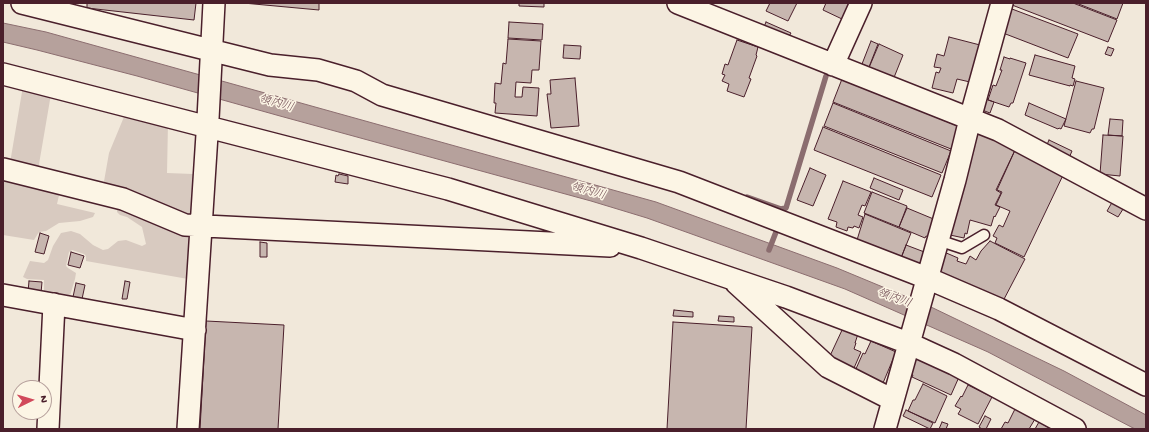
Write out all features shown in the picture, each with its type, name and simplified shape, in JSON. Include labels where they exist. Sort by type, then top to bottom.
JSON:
[{"type":"street","points":[[22,3],[211,52],[270,64],[318,70],[356,81],[382,95],[679,182],[925,285],[999,310],[1146,385]]},
{"type":"street","points":[[188,429],[214,3]]},
{"type":"street","points":[[678,3],[998,130],[1146,209]]},
{"type":"street","points":[[833,65],[861,3]]},
{"type":"street","points":[[885,429],[955,180],[1002,3]]},
{"type":"street","points":[[3,74],[207,123],[448,188],[641,248],[910,337],[954,364],[1075,429]]},
{"type":"street","points":[[3,169],[123,199],[185,225],[641,248]]},
{"type":"street","points":[[729,278],[828,367],[893,400]]},
{"type":"street","points":[[3,295],[195,330]]},
{"type":"street","points":[[48,429],[54,304]]},
{"type":"lane","points":[[938,240],[962,248],[984,235]]},
{"type":"shaded area","points":[[23,86],[51,94],[38,170],[10,163]]},
{"type":"shaded area","points":[[126,112],[168,123],[167,173],[193,174],[191,214],[185,219],[103,187],[109,153]]},
{"type":"shaded area","points":[[3,178],[60,191],[57,204],[95,213],[93,217],[80,221],[59,223],[46,231],[39,232],[34,240],[3,235]]},
{"type":"shaded area","points":[[117,207],[184,233],[188,236],[190,242],[188,279],[86,261],[86,256],[84,254],[72,250],[69,252],[66,266],[76,273],[69,299],[44,293],[44,280],[27,279],[23,277],[30,261],[44,263],[48,260],[53,246],[61,233],[71,231],[80,234],[93,245],[103,250],[108,249],[118,241],[126,240],[142,246],[146,244],[142,227],[127,217],[120,215],[117,212]]},
{"type":"water","name":"領内川","points":[[3,23],[46,32],[656,202],[837,268],[931,307],[1064,371],[1146,415],[1146,429],[1135,429],[988,352],[845,289],[647,218],[591,201],[137,76],[3,42]]},
{"type":"building","points":[[87,3],[196,3],[194,20],[87,8]]},
{"type":"building","points":[[243,3],[319,3],[319,10]]},
{"type":"building","points":[[519,3],[544,3],[544,7],[519,6]]},
{"type":"building","points":[[770,3],[797,3],[788,21],[766,11]]},
{"type":"building","points":[[826,3],[849,3],[842,19],[823,10]]},
{"type":"building","points":[[1013,3],[1073,3],[1117,20],[1108,42],[1012,5]]},
{"type":"building","points":[[1076,3],[1123,3],[1117,19]]},
{"type":"building","points":[[1012,9],[1078,34],[1068,58],[1003,33]]},
{"type":"building","points":[[509,22],[543,24],[542,40],[508,38]]},
{"type":"building","points":[[766,22],[791,33],[788,38],[764,27]]},
{"type":"building","points":[[949,37],[980,45],[970,82],[957,79],[953,93],[932,88],[936,72],[939,73],[941,68],[934,67],[937,54],[944,56]]},
{"type":"building","points":[[508,39],[541,41],[539,70],[532,70],[531,83],[516,82],[515,97],[522,97],[523,87],[539,88],[537,116],[495,113],[495,83],[501,84],[503,63],[506,64]]},
{"type":"building","points":[[737,40],[758,47],[757,56],[749,78],[751,79],[744,97],[727,91],[729,84],[722,81],[725,75],[722,74],[725,64],[728,65]]},
{"type":"building","points":[[871,41],[878,44],[869,67],[862,64]]},
{"type":"building","points":[[879,44],[903,55],[893,80],[868,70]]},
{"type":"building","points":[[564,45],[581,46],[580,59],[563,58]]},
{"type":"building","points":[[1108,47],[1114,49],[1111,56],[1105,54]]},
{"type":"building","points":[[1035,55],[1075,66],[1072,78],[1075,79],[1073,86],[1029,75]]},
{"type":"building","points":[[1004,57],[1026,63],[1013,103],[1011,103],[1009,107],[988,100],[993,85],[996,86],[1002,70],[1000,70]]},
{"type":"building","points":[[575,78],[579,126],[551,128],[547,94],[551,94],[550,80]]},
{"type":"building","points":[[842,79],[960,127],[951,149],[833,102]]},
{"type":"building","points":[[1076,81],[1104,88],[1094,129],[1092,129],[1090,133],[1064,126]]},
{"type":"building","points":[[986,99],[994,102],[990,113],[982,110]]},
{"type":"building","points":[[833,103],[951,151],[942,173],[824,126]]},
{"type":"building","points":[[1029,103],[1066,119],[1061,129],[1025,115]]},
{"type":"building","points":[[1110,119],[1123,120],[1122,136],[1108,135]]},
{"type":"building","points":[[823,127],[941,175],[932,197],[814,150]]},
{"type":"building","points":[[981,132],[1016,148],[996,190],[1001,193],[995,205],[1000,207],[995,217],[994,216],[991,226],[970,220],[967,234],[965,233],[964,238],[950,235],[975,136]]},
{"type":"building","points":[[1103,135],[1123,136],[1120,176],[1100,174]]},
{"type":"building","points":[[1049,140],[1072,151],[1069,158],[1046,147]]},
{"type":"building","points":[[1016,148],[1065,171],[1024,257],[995,243],[997,238],[993,236],[999,225],[1003,227],[1010,211],[996,205],[1002,192],[997,190]]},
{"type":"building","points":[[810,168],[826,175],[813,206],[797,200]]},
{"type":"building","points":[[339,174],[348,176],[348,184],[335,182],[336,175],[338,176]]},
{"type":"building","points":[[874,178],[903,190],[899,200],[870,188]]},
{"type":"building","points":[[843,181],[871,192],[865,206],[862,205],[858,215],[863,217],[859,228],[854,226],[853,228],[848,227],[847,231],[836,227],[837,222],[828,219]]},
{"type":"building","points":[[872,192],[907,206],[899,227],[864,213]]},
{"type":"building","points":[[1114,199],[1125,206],[1118,217],[1107,211]]},
{"type":"building","points":[[907,208],[936,220],[929,237],[926,236],[925,238],[899,227]]},
{"type":"building","points":[[865,214],[911,233],[901,258],[857,240]]},
{"type":"building","points":[[40,233],[49,236],[44,254],[35,252]]},
{"type":"building","points":[[990,241],[1025,259],[1002,303],[938,271],[944,252],[958,258],[957,261],[966,264],[970,256],[976,260],[981,251]]},
{"type":"building","points":[[260,242],[267,243],[267,257],[260,257]]},
{"type":"building","points":[[906,245],[927,253],[921,266],[901,258]]},
{"type":"building","points":[[71,252],[84,256],[80,268],[68,265]]},
{"type":"building","points":[[29,281],[42,282],[41,293],[28,292]]},
{"type":"building","points":[[125,281],[130,282],[127,299],[122,299]]},
{"type":"building","points":[[76,283],[85,285],[82,299],[73,297]]},
{"type":"building","points":[[674,310],[693,312],[693,317],[673,316]]},
{"type":"building","points":[[719,316],[734,317],[734,322],[718,321]]},
{"type":"building","points":[[206,321],[284,325],[278,429],[200,429]]},
{"type":"building","points":[[673,322],[752,327],[746,429],[667,429]]},
{"type":"building","points":[[843,328],[858,334],[854,349],[861,352],[854,368],[829,358]]},
{"type":"building","points":[[871,341],[896,352],[883,383],[855,371],[863,353],[865,354]]},
{"type":"building","points":[[916,358],[959,377],[951,395],[912,377],[913,375],[909,373]]},
{"type":"building","points":[[923,384],[947,396],[935,423],[908,411]]},
{"type":"building","points":[[968,385],[992,397],[978,424],[958,414],[961,409],[955,406],[961,396],[962,397]]},
{"type":"building","points":[[1015,409],[1035,419],[1029,429],[1001,429],[1005,422],[1008,423]]},
{"type":"building","points":[[906,410],[933,423],[930,429],[903,416]]},
{"type":"building","points":[[985,416],[991,419],[986,429],[982,429],[979,427]]},
{"type":"building","points":[[942,422],[948,424],[946,429],[939,429]]},
{"type":"building","points":[[1039,422],[1051,429],[1035,429]]},
{"type":"waterway","points":[[747,197],[781,209],[786,208],[826,76]]},
{"type":"waterway","points":[[769,250],[776,232]]}]
